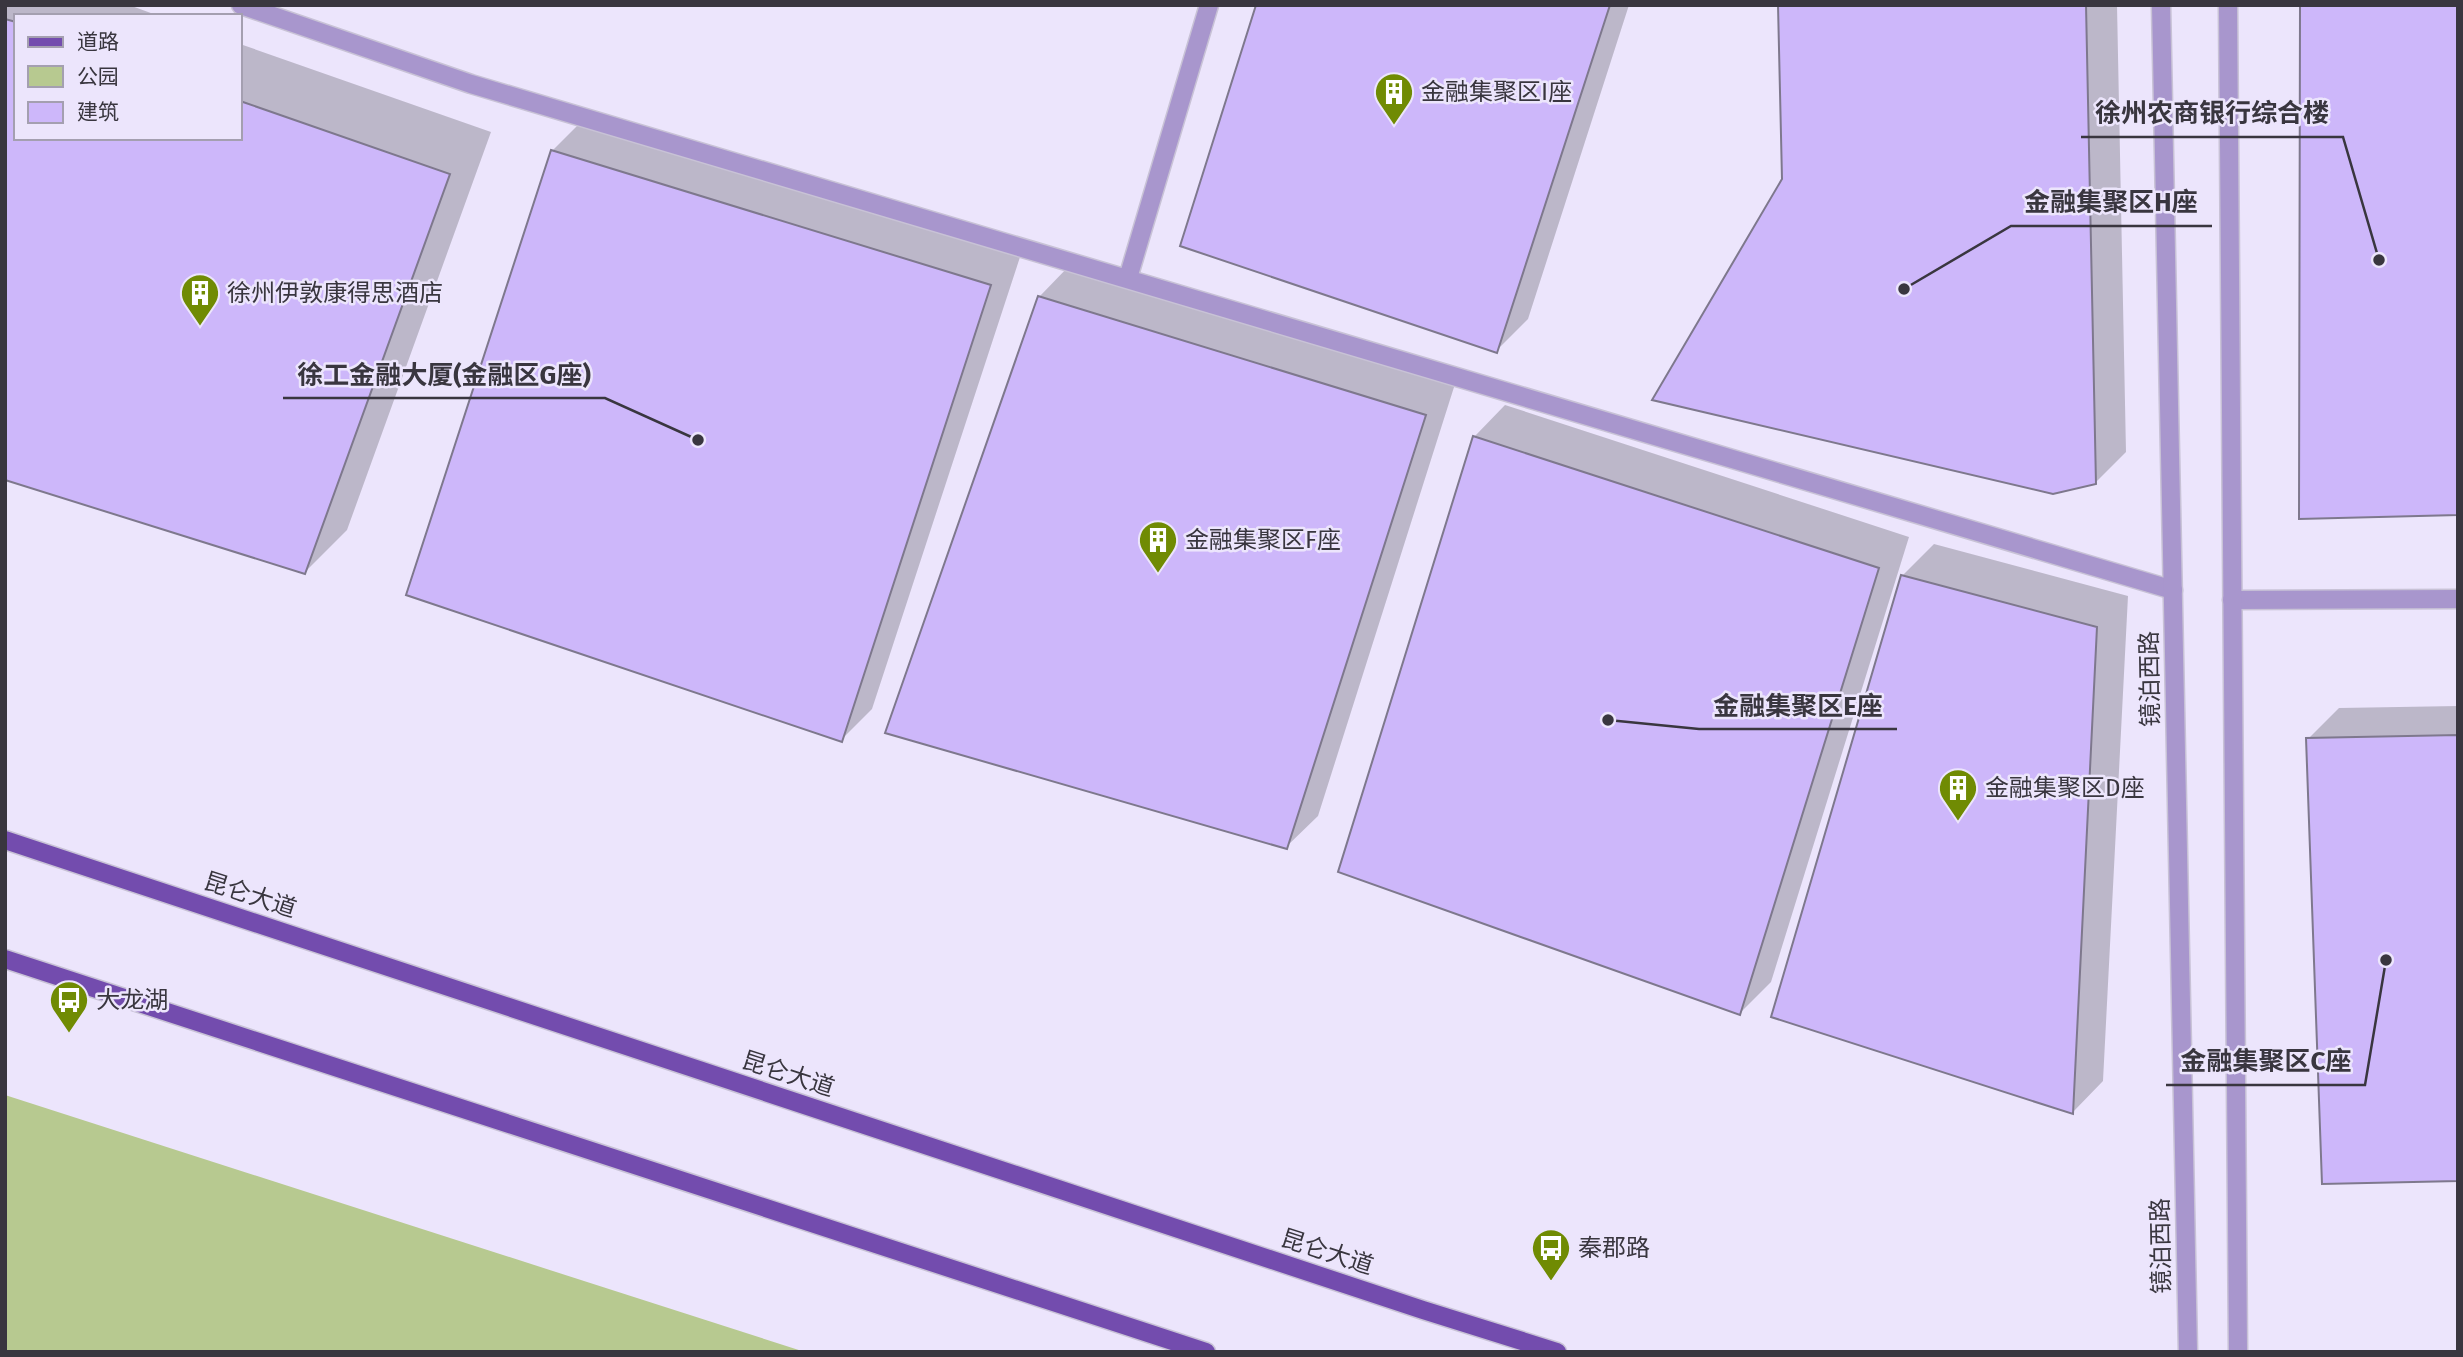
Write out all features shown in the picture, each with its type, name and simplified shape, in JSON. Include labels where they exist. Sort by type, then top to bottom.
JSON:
[{"type":"main road","name":"昆仑大道","points":[[5,840],[1557,1352]]},
{"type":"main road","points":[[5,959],[1206,1352]]},
{"type":"street","points":[[241,5],[471,84],[2173,590]]},
{"type":"street","points":[[1128,278],[1209,5]]},
{"type":"street","name":"镜泊西路","points":[[2161,5],[2188,1352]]},
{"type":"street","points":[[2228,5],[2238,1352]]},
{"type":"street","points":[[2232,600],[2458,599]]},
{"type":"green space","points":[[5,1095],[805,1352],[5,1352]]},
{"type":"building","name":"金融集聚区I座","points":[[1256,5],[1610,5],[1497,353],[1180,246]]},
{"type":"building","points":[[1778,5],[2086,5],[2096,484],[2053,494],[1652,400],[1782,179]]},
{"type":"building","points":[[2300,5],[2458,5],[2458,515],[2299,519]]},
{"type":"building","name":"徐州伊敦康得思酒店","points":[[5,19],[14,21],[14,140],[242,140],[242,102],[450,174],[305,574],[5,480]]},
{"type":"building","points":[[551,150],[991,285],[842,742],[406,595]]},
{"type":"building","name":"金融集聚区F座","points":[[1038,296],[1426,415],[1287,849],[885,733]]},
{"type":"building","points":[[1473,436],[1879,568],[1740,1015],[1338,872]]},
{"type":"building","name":"金融集聚区D座","points":[[1901,575],[2097,627],[2073,1114],[1771,1017]]},
{"type":"building","points":[[2458,735],[2458,1181],[2322,1184],[2306,738]]},
{"type":"place","name":"金融集聚区I座","points":[[1394,126]]},
{"type":"place","name":"徐州农商银行综合楼","points":[[2379,260]]},
{"type":"place","name":"金融集聚区H座","points":[[1904,289]]},
{"type":"place","name":"徐州伊敦康得思酒店","points":[[200,327]]},
{"type":"place","name":"徐工金融大厦(金融区G座)","points":[[698,440]]},
{"type":"place","name":"金融集聚区F座","points":[[1158,574]]},
{"type":"place","name":"金融集聚区E座","points":[[1608,720]]},
{"type":"place","name":"金融集聚区D座","points":[[1958,822]]},
{"type":"place","name":"金融集聚区C座","points":[[2386,960]]},
{"type":"place","name":"大龙湖","points":[[69,1034]]},
{"type":"place","name":"秦郡路","points":[[1551,1282]]}]
